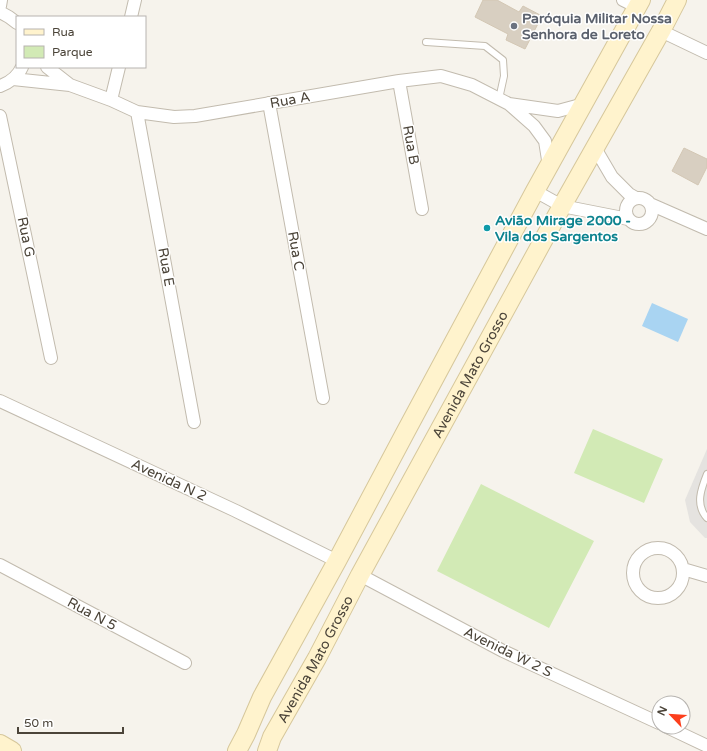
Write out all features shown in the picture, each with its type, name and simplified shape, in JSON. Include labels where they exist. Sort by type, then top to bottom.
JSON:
[{"type":"main road","name":"Avenida Mato Grosso","points":[[268,751],[272,737],[317,658],[360,576],[562,206],[677,0]]},
{"type":"main road","name":"Avenida Mato Grosso","points":[[237,751],[262,697],[584,104],[634,2]]},
{"type":"main road","points":[[405,433],[431,446]]},
{"type":"main road","points":[[0,744],[12,751]]},
{"type":"street","points":[[0,6],[1,0]]},
{"type":"street","points":[[131,16],[135,0]]},
{"type":"street","points":[[0,12],[9,16],[16,22]]},
{"type":"street","points":[[661,31],[707,53]]},
{"type":"street","points":[[0,86],[13,79],[22,68]]},
{"type":"street","name":"Rua A","points":[[48,68],[70,85]]},
{"type":"street","points":[[111,100],[119,68]]},
{"type":"street","name":"Rua A","points":[[13,79],[70,85],[111,100],[137,112],[174,117],[270,103],[399,81],[441,76],[472,85],[504,102],[534,126],[545,141],[549,166]]},
{"type":"street","name":"Rua B","points":[[399,81],[422,209]]},
{"type":"street","name":"Rua A","points":[[504,102],[558,111],[584,104]]},
{"type":"street","name":"Rua C","points":[[270,103],[323,398]]},
{"type":"street","name":"Rua E","points":[[137,112],[194,422]]},
{"type":"street","name":"Rua G","points":[[0,116],[51,358]]},
{"type":"street","points":[[595,148],[612,178],[636,198]]},
{"type":"street","points":[[535,192],[562,206],[628,219],[636,224],[641,224],[672,214]]},
{"type":"street","points":[[628,219],[626,214],[628,204],[631,200],[641,198],[650,204],[707,229]]},
{"type":"street","points":[[646,222],[652,214],[650,204]]},
{"type":"street","name":"Avenida N 2","points":[[0,401],[236,511],[337,561]]},
{"type":"street","points":[[684,569],[683,580],[675,591],[666,597],[648,597],[638,589],[632,578],[634,564],[639,555],[650,548],[659,547],[670,550],[681,562],[684,569],[707,576]]},
{"type":"street","name":"Rua N 5","points":[[0,565],[185,663]]},
{"type":"street","name":"Avenida W 2 S","points":[[360,576],[503,651],[651,720]]},
{"type":"street","points":[[684,735],[707,746]]},
{"type":"lane","points":[[426,42],[485,46],[503,60],[504,102]]},
{"type":"lane","points":[[707,474],[702,487],[699,502],[707,518]]},
{"type":"green space","points":[[593,429],[663,459],[644,503],[574,473]]},
{"type":"green space","points":[[481,484],[594,541],[549,628],[437,571]]},
{"type":"shaded area","points":[[707,449],[707,538],[705,538],[690,522],[685,500]]},
{"type":"water","points":[[652,303],[688,319],[678,342],[642,326]]},
{"type":"building","name":"Paróquia Militar Nossa Senhora de Loreto","points":[[483,0],[497,0],[519,12],[523,6],[542,16],[525,49],[506,40],[508,34],[475,17]]},
{"type":"building","points":[[684,148],[707,159],[707,167],[698,185],[672,171]]},
{"type":"place","name":"Paróquia Militar Nossa Senhora de Loreto","points":[[514,26]]},
{"type":"place","name":"Avião Mirage 2000 - Vila dos Sargentos","points":[[487,228]]}]
